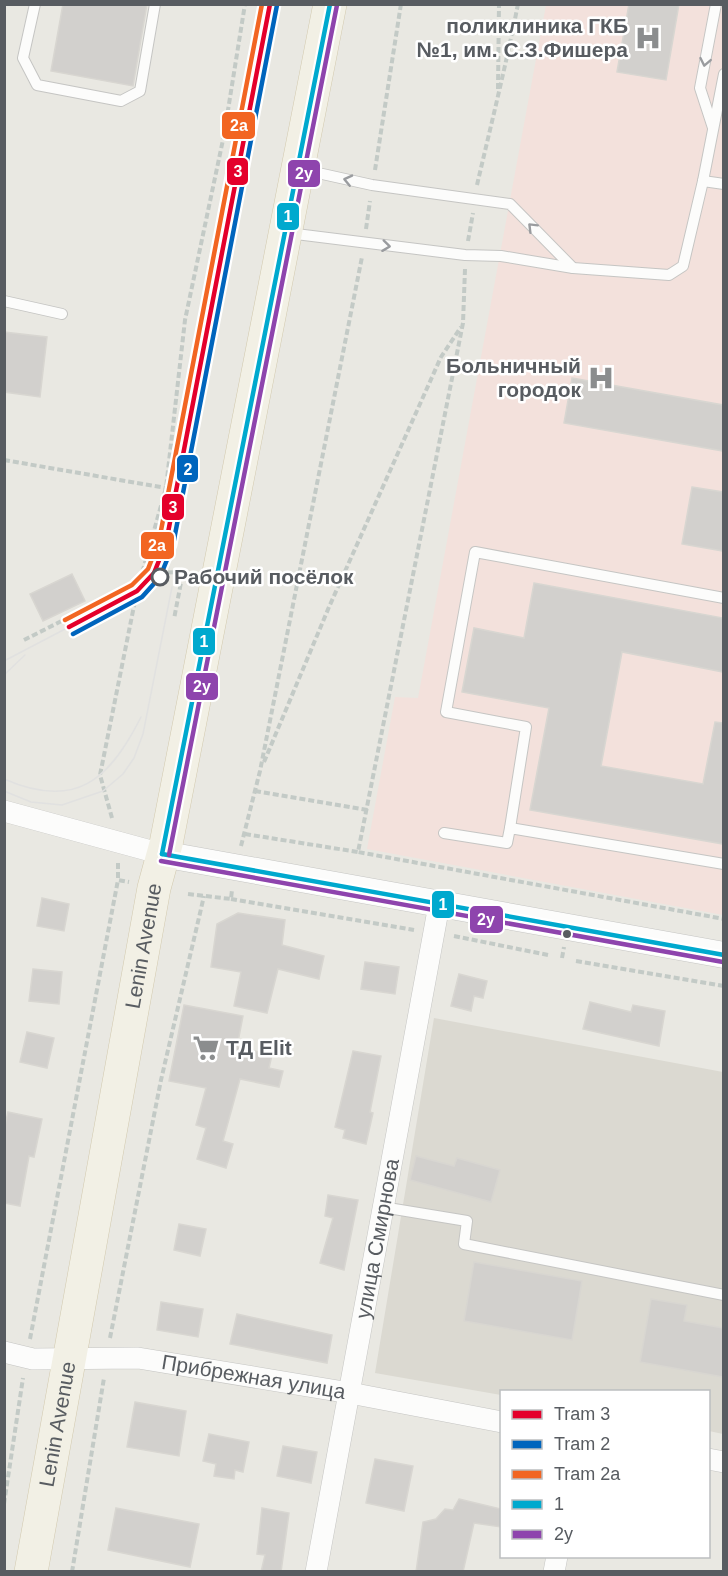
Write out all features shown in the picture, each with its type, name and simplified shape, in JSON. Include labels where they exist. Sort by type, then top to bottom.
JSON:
[{"type":"main road","name":"Lenin Avenue","points":[[31,1572],[154,888],[287,233],[330,4]]},
{"type":"street","points":[[4,811],[162,854],[723,955]]},
{"type":"street","name":"улица Смирнова","points":[[316,1572],[439,905]]},
{"type":"street","name":"Прибрежная улица","points":[[4,1352],[26,1358],[138,1358],[350,1393],[500,1422]]},
{"type":"lane","points":[[34,4],[23,58],[37,85],[121,101],[140,91],[154,4]]},
{"type":"lane","points":[[713,128],[700,88],[716,4]]},
{"type":"lane","points":[[287,233],[465,255],[501,256],[573,268],[669,275],[683,266],[704,181],[723,74]]},
{"type":"lane","points":[[299,168],[372,186],[510,204],[573,268]]},
{"type":"lane","points":[[704,181],[723,184]]},
{"type":"lane","points":[[4,301],[62,314]]},
{"type":"lane","points":[[444,833],[507,843],[526,727],[446,712],[475,552],[723,598]]},
{"type":"lane","points":[[510,828],[723,864]]},
{"type":"lane","points":[[382,1207],[467,1221],[464,1244],[723,1295]]},
{"type":"path","points":[[115,825],[100,775],[136,591],[166,488],[185,320],[224,135],[246,4]]},
{"type":"path","points":[[239,853],[260,771],[364,243],[401,4]]},
{"type":"path","points":[[498,93],[499,4]]},
{"type":"path","points":[[260,771],[329,607],[436,368],[463,323]]},
{"type":"path","points":[[4,460],[166,488]]},
{"type":"path","points":[[24,640],[121,591],[142,573],[183,572],[174,619]]},
{"type":"path","points":[[255,791],[368,810]]},
{"type":"path","points":[[245,834],[358,852]]},
{"type":"path","points":[[4,1504],[26,1358],[118,880],[118,853]]},
{"type":"path","points":[[118,880],[136,884]]},
{"type":"path","points":[[231,899],[233,886]]},
{"type":"path","points":[[188,894],[434,933],[548,955]]},
{"type":"path","points":[[72,1572],[107,1358],[161,1080],[204,896]]},
{"type":"path","points":[[576,961],[723,986]]},
{"type":"shaded area","name":"Больничный городок","points":[[546,5],[723,5],[723,915],[367,849],[395,697],[418,698]]},
{"type":"shaded area","points":[[434,1018],[723,1072],[723,1434],[710,1431],[710,1390],[500,1390],[500,1395],[375,1373]]},
{"type":"building","points":[[63,4],[147,4],[133,86],[51,71]]},
{"type":"building","name":"поликлиника ГКБ №1, им. С.З.Фишера","points":[[629,4],[679,4],[666,80],[617,72]]},
{"type":"building","points":[[4,332],[47,337],[40,397],[4,392]]},
{"type":"building","points":[[572,378],[723,405],[723,451],[564,423]]},
{"type":"building","points":[[692,487],[723,492],[723,551],[682,544]]},
{"type":"building","points":[[72,574],[85,601],[43,621],[30,594]]},
{"type":"building","points":[[534,583],[723,618],[723,672],[622,652],[601,766],[703,784],[715,722],[723,723],[723,844],[530,810],[549,708],[462,692],[474,628],[524,638]]},
{"type":"building","points":[[42,898],[69,904],[64,931],[37,926]]},
{"type":"building","points":[[238,913],[285,920],[282,945],[324,956],[319,979],[278,969],[267,1013],[234,1006],[241,972],[211,967],[217,924]]},
{"type":"building","points":[[365,962],[399,967],[395,994],[361,989]]},
{"type":"building","points":[[33,969],[62,972],[59,1004],[29,1001]]},
{"type":"building","points":[[459,974],[487,981],[483,998],[474,996],[471,1011],[451,1006]]},
{"type":"building","points":[[590,1002],[631,1012],[633,1005],[665,1011],[659,1046],[583,1029]]},
{"type":"building","points":[[184,1005],[243,1016],[237,1047],[272,1055],[269,1068],[283,1071],[279,1087],[240,1079],[223,1141],[233,1144],[226,1168],[197,1159],[206,1128],[196,1125],[206,1088],[169,1081]]},
{"type":"building","points":[[27,1032],[54,1038],[47,1068],[20,1062]]},
{"type":"building","points":[[353,1051],[381,1056],[366,1144],[343,1138],[345,1130],[335,1127]]},
{"type":"building","points":[[8,1112],[42,1119],[34,1157],[29,1156],[20,1206],[4,1203],[4,1130]]},
{"type":"building","points":[[416,1156],[454,1166],[457,1158],[500,1170],[491,1202],[410,1180]]},
{"type":"building","points":[[328,1195],[358,1200],[344,1270],[320,1263],[333,1218],[325,1216]]},
{"type":"building","points":[[179,1224],[206,1229],[200,1256],[174,1250]]},
{"type":"building","points":[[474,1262],[582,1281],[572,1340],[464,1321]]},
{"type":"building","points":[[651,1299],[687,1305],[684,1321],[723,1328],[723,1377],[640,1362]]},
{"type":"building","points":[[161,1302],[203,1309],[198,1337],[157,1330]]},
{"type":"building","points":[[237,1314],[332,1335],[327,1363],[230,1344]]},
{"type":"building","points":[[135,1402],[186,1411],[179,1456],[127,1447]]},
{"type":"building","points":[[209,1434],[249,1442],[243,1472],[235,1470],[234,1479],[214,1476],[216,1464],[203,1461]]},
{"type":"building","points":[[283,1446],[317,1452],[311,1483],[277,1476]]},
{"type":"building","points":[[375,1459],[413,1466],[404,1511],[366,1503]]},
{"type":"building","points":[[459,1499],[500,1509],[500,1527],[474,1523],[463,1572],[416,1572],[423,1522],[436,1519],[445,1509],[453,1510]]},
{"type":"building","points":[[116,1508],[199,1524],[190,1567],[108,1550]]},
{"type":"building","points":[[262,1508],[289,1513],[281,1572],[261,1572],[265,1555],[257,1554]]},
{"type":"tram line","name":"2а","points":[[65,620],[132,585],[148,569],[159,541],[262,4]]},
{"type":"tram line","name":"3","points":[[69,627],[137,591],[154,573],[166,543],[270,4]]},
{"type":"tram line","name":"2","points":[[73,634],[142,597],[160,577],[173,545],[277,5]]},
{"type":"tram line","points":[[4,791],[31,802],[62,805],[103,791],[123,774],[134,758],[143,734],[172,587]]},
{"type":"tram line","points":[[4,661],[69,627]]},
{"type":"tram line","points":[[4,675],[25,655]]},
{"type":"tram line","points":[[4,779],[29,788],[51,791],[70,790],[87,784],[102,773],[116,758],[141,717]]},
{"type":"transit line","name":"1","points":[[162,854],[330,4]]},
{"type":"transit line","name":"2у","points":[[169,855],[337,5]]},
{"type":"transit line","name":"1","points":[[162,854],[724,955]]},
{"type":"transit line","name":"2у","points":[[161,861],[723,962]]},
{"type":"place","name":"поликлиника ГКБ №1, им. С.З.Фишера","points":[[648,38]]},
{"type":"place","name":"Больничный городок","points":[[601,378]]},
{"type":"place","name":"Рабочий посёлок","points":[[160,577]]},
{"type":"place","name":"ТД Elit","points":[[206,1048]]}]
